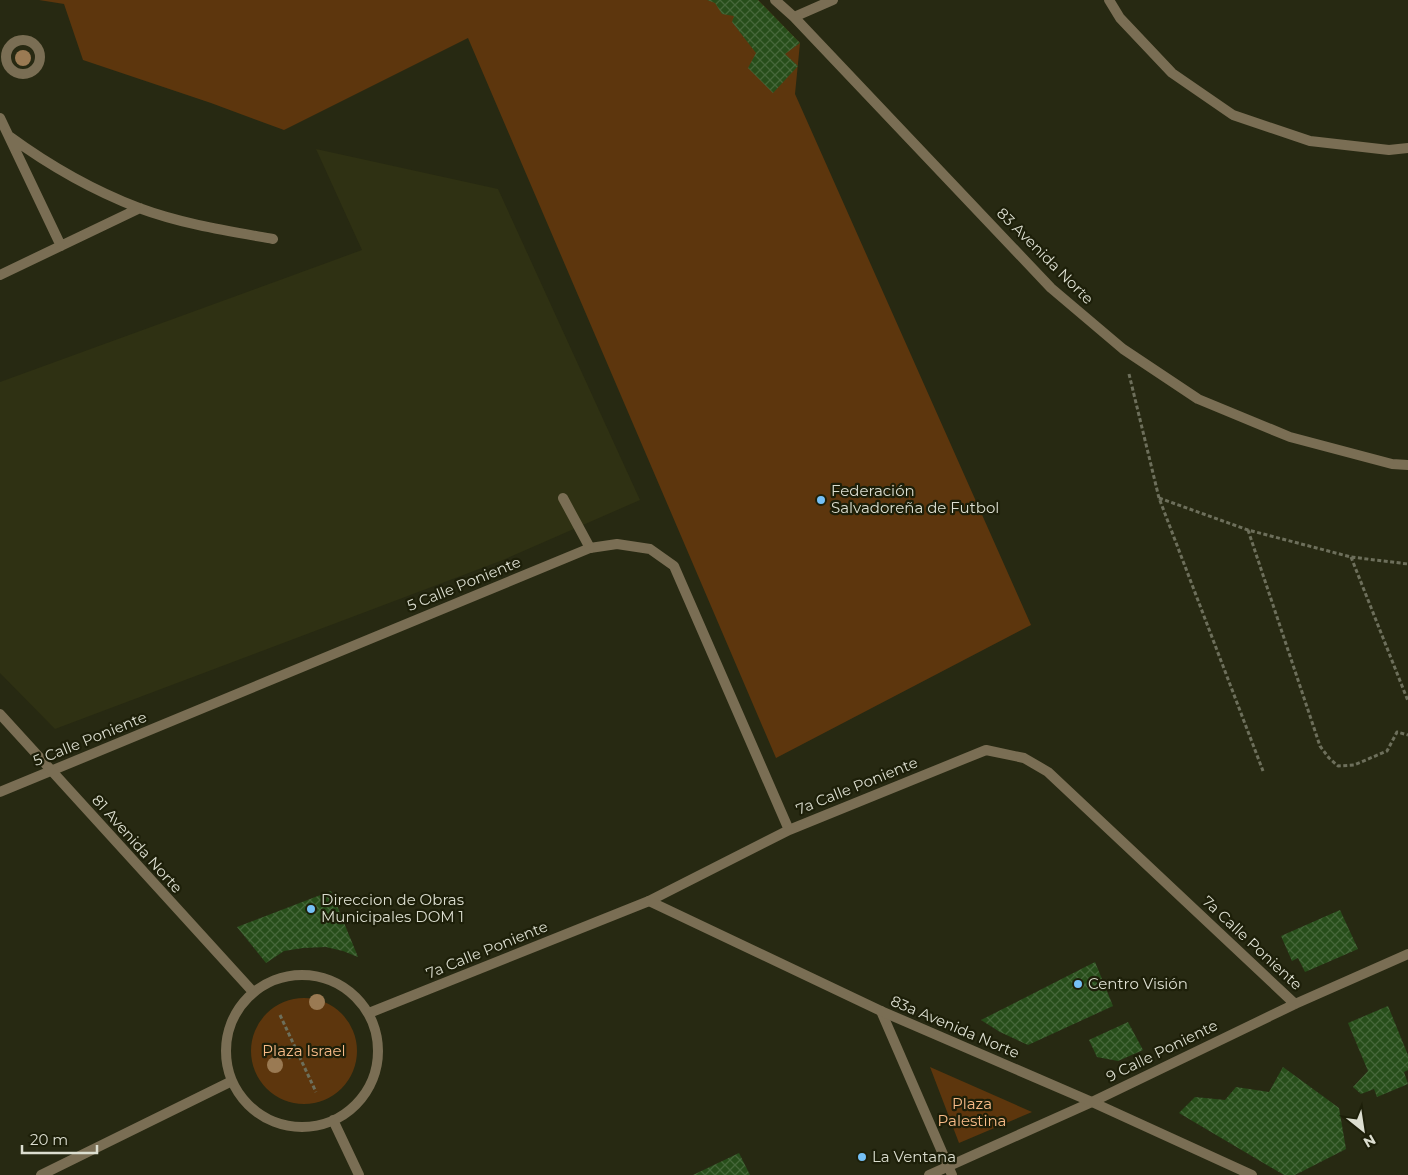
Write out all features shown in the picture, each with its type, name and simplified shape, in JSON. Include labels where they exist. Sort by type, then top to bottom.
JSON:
[{"type":"street","name":"83 Avenida Norte","points":[[775,0],[794,17],[1051,288],[1123,349],[1198,399],[1290,437],[1392,464],[1408,465]]},
{"type":"street","points":[[794,17],[833,0]]},
{"type":"street","points":[[1109,0],[1120,18],[1172,73],[1233,115],[1310,141],[1389,150],[1408,148]]},
{"type":"street","points":[[0,118],[62,246]]},
{"type":"street","points":[[9,136],[69,176],[140,208],[207,227],[273,239]]},
{"type":"street","points":[[0,275],[140,208]]},
{"type":"street","points":[[563,498],[590,548]]},
{"type":"street","name":"5 Calle Poniente","points":[[0,792],[590,548],[617,544],[650,549],[674,566],[789,830]]},
{"type":"street","name":"81 Avenida Norte","points":[[0,714],[253,992]]},
{"type":"street","name":"7a Calle Poniente","points":[[369,1013],[649,901],[789,830],[986,750],[1024,758],[1048,772],[1295,1004]]},
{"type":"street","name":"83a Avenida Norte","points":[[649,901],[881,1011],[1092,1102],[1252,1175]]},
{"type":"street","name":"9 Calle Poniente","points":[[929,1175],[950,1171],[1295,1004],[1408,954]]},
{"type":"street","points":[[294,974],[316,975],[337,982],[356,996],[369,1013],[377,1033],[379,1054],[375,1074],[365,1094],[351,1109],[333,1120],[314,1126],[294,1127],[274,1122],[256,1112],[242,1098],[232,1081],[226,1057],[228,1033],[237,1011],[253,992],[272,980],[294,974]]},
{"type":"street","points":[[881,1011],[950,1171]]},
{"type":"street","points":[[41,1175],[232,1081]]},
{"type":"street","points":[[333,1120],[359,1175]]},
{"type":"path","points":[[1123,349],[1160,498],[1263,771]]},
{"type":"path","points":[[1160,498],[1248,530],[1351,557],[1408,564]]},
{"type":"path","points":[[1248,530],[1320,746],[1329,758],[1338,766],[1354,765],[1387,751],[1396,732],[1408,735]]},
{"type":"path","points":[[1351,557],[1408,702]]},
{"type":"path","points":[[280,1015],[316,1092]]},
{"type":"path","points":[[288,1058],[299,1053]]},
{"type":"shaded area","points":[[316,149],[498,189],[640,500],[503,560],[55,729],[0,673],[0,382],[362,250]]},
{"type":"green space","name":"Federación Salvadoreña de Futbol","points":[[39,0],[758,0],[800,43],[795,94],[1031,625],[776,758],[468,38],[284,130],[83,60],[64,4]]},
{"type":"green space","name":"Plaza Israel","points":[[304,998],[324,1002],[342,1013],[353,1031],[357,1051],[353,1071],[342,1089],[324,1100],[304,1104],[284,1100],[266,1089],[255,1071],[251,1051],[255,1031],[266,1013],[284,1002]]},
{"type":"green space","name":"Plaza Palestina","points":[[930,1067],[1032,1112],[959,1143]]},
{"type":"building","points":[[707,0],[758,0],[800,43],[785,54],[798,66],[773,93],[748,68],[756,53],[732,22],[734,16],[722,14],[715,3]]},
{"type":"building","name":"Direccion de Obras Municipales DOM 1","points":[[331,891],[358,957],[326,947],[303,948],[284,951],[266,963],[237,927]]},
{"type":"building","points":[[1340,910],[1358,949],[1305,972],[1298,958],[1292,961],[1281,936]]},
{"type":"building","name":"Centro Visión","points":[[1095,962],[1113,1006],[1028,1045],[1000,1032],[981,1020]]},
{"type":"building","points":[[1388,1006],[1408,1055],[1408,1070],[1404,1072],[1408,1084],[1377,1097],[1374,1089],[1361,1094],[1353,1087],[1368,1071],[1348,1023]]},
{"type":"building","points":[[1128,1022],[1143,1050],[1118,1061],[1097,1057],[1089,1040]]},
{"type":"building","points":[[1283,1067],[1339,1108],[1346,1149],[1295,1175],[1284,1175],[1179,1113],[1195,1097],[1225,1100],[1236,1087],[1269,1092]]},
{"type":"building","points":[[739,1153],[750,1175],[693,1175]]},
{"type":"place","name":"Federación Salvadoreña de Futbol","points":[[821,500]]},
{"type":"place","name":"Direccion de Obras Municipales DOM 1","points":[[311,909]]},
{"type":"place","name":"Centro Visión","points":[[1078,984]]},
{"type":"place","name":"La Ventana","points":[[862,1157]]}]
